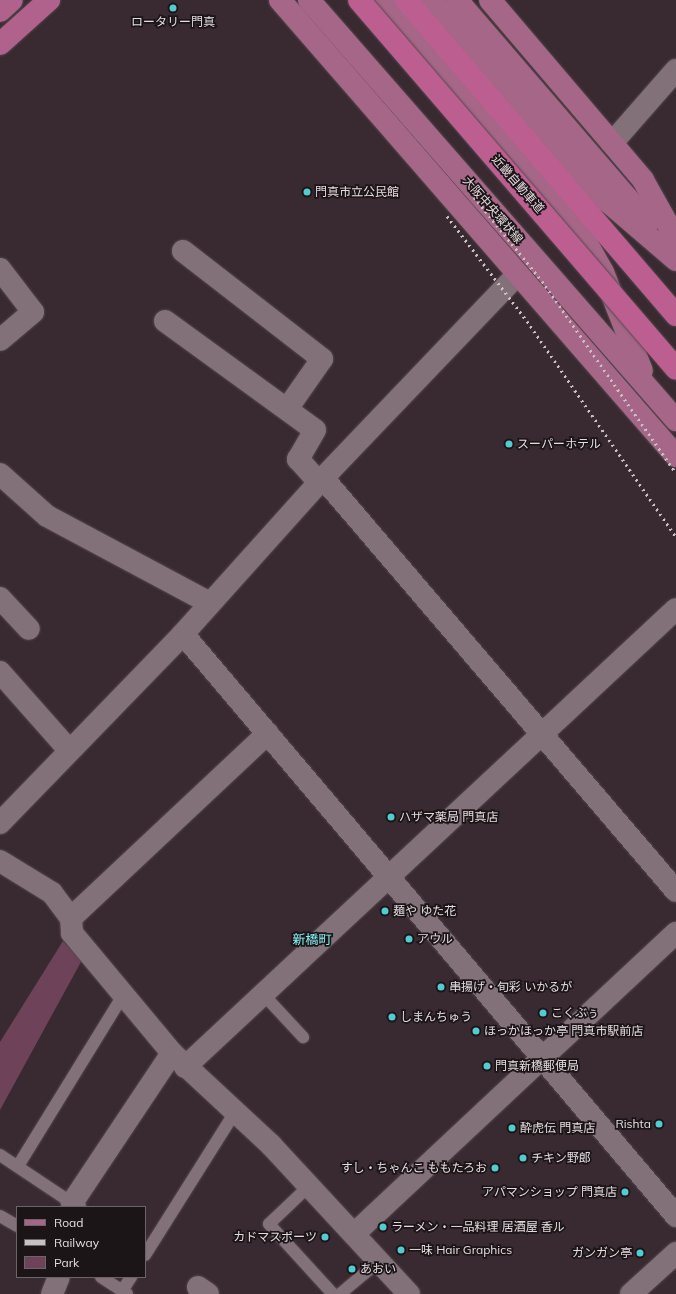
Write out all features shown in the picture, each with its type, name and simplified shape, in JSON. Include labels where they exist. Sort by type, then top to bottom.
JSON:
[{"type":"highway","points":[[0,11],[12,0]]},
{"type":"highway","points":[[0,44],[49,0]]},
{"type":"highway","name":"近畿自動車道","points":[[359,0],[676,369]]},
{"type":"highway","points":[[406,0],[676,315]]},
{"type":"main road","points":[[280,0],[676,456]]},
{"type":"main road","name":"大阪中央環状線","points":[[309,0],[648,386],[675,419]]},
{"type":"main road","points":[[382,0],[579,229],[603,272],[648,386]]},
{"type":"main road","points":[[431,0],[607,201],[676,260]]},
{"type":"main road","points":[[457,0],[676,254]]},
{"type":"main road","points":[[490,0],[642,180],[676,239]]},
{"type":"street","points":[[612,143],[676,70]]},
{"type":"street","points":[[183,251],[322,359],[287,409]]},
{"type":"street","points":[[0,269],[32,312],[0,340]]},
{"type":"street","points":[[0,823],[69,750],[183,634],[208,602],[321,480],[518,274]]},
{"type":"street","points":[[165,321],[315,430],[298,459],[321,480],[543,732],[676,891]]},
{"type":"street","points":[[0,474],[47,516],[208,602]]},
{"type":"street","points":[[0,598],[29,629]]},
{"type":"street","points":[[73,1205],[178,1060],[263,994],[676,609]]},
{"type":"street","points":[[183,634],[390,876],[541,1060],[676,1216]]},
{"type":"street","points":[[0,672],[69,750]]},
{"type":"street","points":[[71,918],[268,733]]},
{"type":"street","points":[[0,861],[52,893],[71,918],[72,933],[178,1060],[235,1112],[309,1186],[354,1234],[377,1263],[409,1294]]},
{"type":"street","points":[[354,1234],[676,933]]},
{"type":"street","points":[[631,1294],[676,1253]]},
{"type":"lane","points":[[263,994],[303,1037]]},
{"type":"lane","points":[[18,1166],[123,995]]},
{"type":"lane","points":[[146,1252],[235,1112]]},
{"type":"lane","points":[[0,1155],[73,1205]]},
{"type":"lane","points":[[309,1186],[270,1224],[333,1294]]},
{"type":"lane","points":[[0,1216],[16,1225]]},
{"type":"lane","points":[[340,1294],[377,1263]]},
{"type":"lane","points":[[103,1278],[125,1292],[131,1278]]},
{"type":"green space","points":[[63,941],[82,960],[0,1110],[0,1042]]},
{"type":"railway","points":[[474,197],[542,281],[676,473]]},
{"type":"railway","points":[[447,216],[527,321],[676,537]]},
{"type":"place","name":"ロータリー門真","points":[[173,8]]},
{"type":"place","name":"門真市立公民館","points":[[307,192]]},
{"type":"place","name":"スーパーホテル","points":[[509,444]]},
{"type":"place","name":"ハザマ薬局 門真店","points":[[391,817]]},
{"type":"place","name":"麺や ゆた花","points":[[385,911]]},
{"type":"place","name":"アウル","points":[[409,939]]},
{"type":"place","name":"串揚げ・旬彩 いかるが","points":[[441,987]]},
{"type":"place","name":"こくぶぅ","points":[[543,1013]]},
{"type":"place","name":"しまんちゅう","points":[[392,1017]]},
{"type":"place","name":"ほっかほっか亭 門真市駅前店","points":[[476,1031]]},
{"type":"place","name":"門真新橋郵便局","points":[[487,1066]]},
{"type":"place","name":"Rishta","points":[[659,1124]]},
{"type":"place","name":"酔虎伝 門真店","points":[[512,1128]]},
{"type":"place","name":"チキン野郎","points":[[523,1158]]},
{"type":"place","name":"すし・ちゃんこ ももたろお","points":[[495,1168]]},
{"type":"place","name":"アパマンショップ 門真店","points":[[625,1192]]},
{"type":"place","name":"ラーメン・一品料理 居酒屋 香ル","points":[[383,1227]]},
{"type":"place","name":"カドマスポーツ","points":[[325,1237]]},
{"type":"place","name":"一味 Hair Graphics","points":[[401,1250]]},
{"type":"place","name":"ガンガン亭","points":[[640,1253]]},
{"type":"place","name":"あおい","points":[[352,1269]]},
{"type":"district","name":"新橋町","points":[[312,939]]}]
